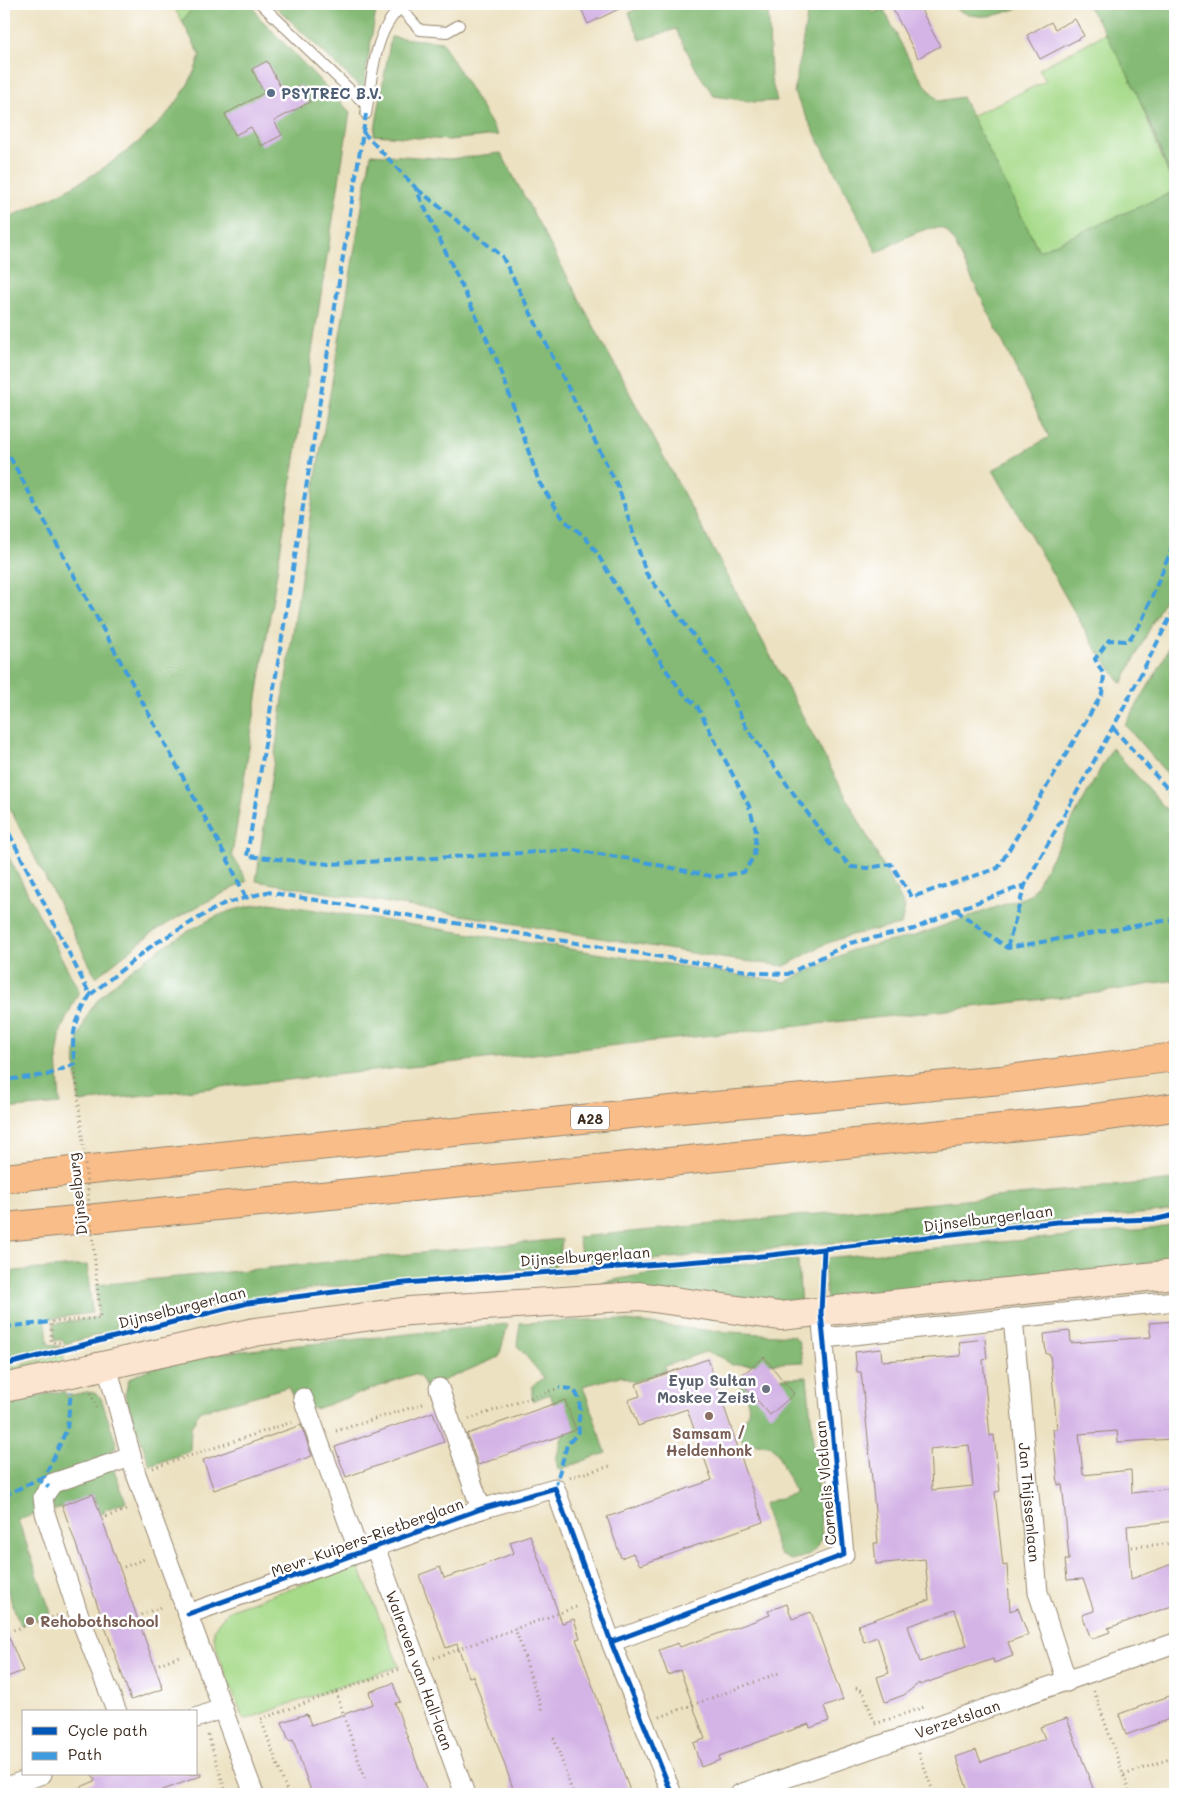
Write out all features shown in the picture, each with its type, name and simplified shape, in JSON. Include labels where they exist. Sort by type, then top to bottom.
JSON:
[{"type":"highway","name":"A28","points":[[4,1178],[670,1110],[1001,1080],[1175,1057]]},
{"type":"highway","points":[[4,1226],[689,1160],[1079,1120],[1175,1107]]},
{"type":"main road","points":[[4,1388],[67,1362],[107,1366],[255,1332],[409,1311],[639,1296],[780,1316],[823,1325],[1175,1274]]},
{"type":"street","points":[[823,1325],[1013,1318],[1175,1301]]},
{"type":"street","name":"Jan Thijssenlaan","points":[[1013,1318],[1038,1592],[1067,1682]]},
{"type":"street","name":"Cornelis Vlotlaan","points":[[611,1642],[844,1555],[823,1325]]},
{"type":"street","points":[[107,1366],[133,1465],[254,1794]]},
{"type":"street","name":"Mevr. Kuipers-Rietberglaan","points":[[440,1393],[482,1509]]},
{"type":"street","name":"Mevr. Kuipers-Rietberglaan","points":[[303,1398],[316,1437],[367,1550]]},
{"type":"street","points":[[116,1710],[77,1610],[45,1513],[43,1497],[53,1483],[133,1465]]},
{"type":"street","points":[[555,1488],[611,1642],[672,1794]]},
{"type":"street","name":"Mevr. Kuipers-Rietberglaan","points":[[188,1614],[482,1509],[555,1488]]},
{"type":"street","name":"Walraven van Hall-laan","points":[[367,1550],[417,1665],[465,1794]]},
{"type":"street","name":"Verzetslaan","points":[[741,1794],[1175,1644]]},
{"type":"street","points":[[198,1717],[223,1708]]},
{"type":"street","points":[[4,1788],[37,1776]]},
{"type":"lane","points":[[261,4],[367,110],[381,35],[391,16],[400,5],[420,30],[447,32],[459,25]]},
{"type":"path","points":[[56,1352],[67,1362],[73,1348]]},
{"type":"path","points":[[452,1425],[559,1388]]},
{"type":"path","points":[[316,1437],[440,1393]]},
{"type":"path","points":[[133,1465],[309,1416]]},
{"type":"path","points":[[555,1488],[568,1478],[611,1466]]},
{"type":"path","points":[[106,1517],[131,1508]]},
{"type":"path","points":[[1132,1547],[1175,1543]]},
{"type":"path","points":[[124,1567],[149,1557]]},
{"type":"path","points":[[288,1794],[261,1719],[417,1665],[596,1599]]},
{"type":"path","points":[[142,1615],[167,1605]]},
{"type":"path","points":[[4,1633],[77,1610]]},
{"type":"path","points":[[515,1628],[542,1711]]},
{"type":"path","points":[[159,1664],[186,1654]]},
{"type":"path","points":[[643,1723],[779,1673]]},
{"type":"path","points":[[1088,1674],[1130,1794]]},
{"type":"path","points":[[856,1688],[863,1691],[883,1746]]},
{"type":"path","points":[[336,1692],[364,1780]]},
{"type":"path","points":[[913,1736],[934,1794]]},
{"type":"path","points":[[554,1738],[573,1794]]},
{"type":"path","points":[[1124,1775],[1175,1757]]},
{"type":"green space","points":[[172,4],[196,4],[182,21]]},
{"type":"green space","points":[[196,4],[252,4],[258,16],[350,112],[232,855],[247,881],[185,913],[152,933],[96,977],[4,797],[4,219],[61,192],[120,156],[147,134],[170,110],[188,84],[200,55],[182,21]]},
{"type":"green space","points":[[273,4],[377,4],[363,90]]},
{"type":"green space","points":[[646,4],[768,4],[771,79],[777,101],[755,102],[714,96],[697,71],[676,29],[640,40],[629,13]]},
{"type":"green space","points":[[809,4],[867,4],[873,13],[883,8],[908,56],[930,91],[939,101],[962,97],[1039,251],[1175,191],[1175,578],[1122,684],[1094,646],[993,470],[1049,437],[953,240],[945,230],[930,228],[911,235],[877,253],[794,93]]},
{"type":"green space","points":[[948,4],[1028,4],[997,15],[978,16],[958,10]]},
{"type":"green space","points":[[1086,4],[1175,4],[1175,189],[1126,71],[1101,26]]},
{"type":"green space","points":[[1106,33],[1132,80],[1175,191],[1039,251],[971,116],[1046,81],[1039,69]]},
{"type":"green space","points":[[391,37],[442,42],[498,135],[449,140],[374,135]]},
{"type":"green space","points":[[501,153],[905,907],[901,925],[851,935],[825,944],[785,966],[728,959],[256,881],[317,470],[371,154],[449,159]]},
{"type":"green space","points":[[1175,633],[1175,783],[1125,725],[1162,663]]},
{"type":"green space","points":[[1112,748],[1175,819],[1175,980],[1097,993],[911,1014],[79,1102],[76,1050],[80,1034],[91,1009],[115,983],[151,955],[189,931],[222,914],[270,903],[785,982],[852,950],[914,936],[1031,895]]},
{"type":"green space","points":[[4,848],[79,991],[61,1030],[57,1057],[60,1104],[4,1109]]},
{"type":"green space","points":[[1175,1180],[1175,1209],[1162,1212],[616,1263],[593,1263],[582,1258],[578,1237]]},
{"type":"green space","points":[[1175,1223],[1175,1258],[1139,1265],[827,1305],[824,1258],[1158,1228]]},
{"type":"green space","points":[[562,1239],[560,1258],[555,1266],[317,1288],[188,1311],[64,1344],[63,1340],[55,1340],[53,1324],[98,1317],[96,1285]]},
{"type":"green space","points":[[798,1260],[801,1307],[565,1294],[592,1285],[650,1274]]},
{"type":"green space","points":[[87,1265],[92,1313],[46,1319],[48,1344],[61,1347],[4,1359],[4,1272]]},
{"type":"green space","points":[[608,1319],[713,1331],[794,1336],[799,1342],[803,1362],[732,1365],[721,1357],[705,1352],[665,1366],[665,1371],[634,1382],[620,1376],[583,1386],[606,1453],[558,1470],[556,1459],[564,1431],[550,1394],[532,1401],[532,1386],[544,1378],[517,1345],[520,1323]]},
{"type":"green space","points":[[508,1324],[499,1357],[426,1388],[421,1378],[414,1374],[315,1409],[296,1403],[288,1387],[200,1411],[191,1427],[190,1451],[150,1466],[125,1395],[129,1379],[137,1374],[164,1364],[201,1355]]},
{"type":"green space","points":[[63,1354],[64,1362],[4,1378],[4,1369]]},
{"type":"green space","points":[[807,1377],[822,1535],[815,1550],[792,1561],[779,1554],[763,1504],[795,1493],[776,1451],[769,1445],[743,1443],[739,1430],[747,1416],[748,1404],[747,1398],[735,1380]]},
{"type":"green space","points":[[65,1392],[66,1396],[87,1392],[96,1393],[101,1398],[117,1446],[108,1453],[110,1458],[58,1476],[40,1512],[18,1520],[51,1613],[20,1625],[4,1581],[4,1402]]},
{"type":"green space","points":[[113,1467],[126,1502],[104,1510],[105,1513],[100,1514],[93,1494],[54,1510],[50,1495]]},
{"type":"green space","points":[[358,1565],[399,1666],[244,1720],[214,1638],[214,1631],[219,1622],[231,1609]]},
{"type":"building","points":[[579,4],[629,4],[588,24]]},
{"type":"building","points":[[890,4],[918,4],[940,46],[918,58]]},
{"type":"building","points":[[1075,19],[1084,36],[1040,59],[1027,35],[1051,22],[1055,29]]},
{"type":"building","points":[[267,61],[284,94],[301,85],[310,102],[274,121],[282,135],[261,146],[251,127],[235,135],[225,114],[264,93],[252,69]]},
{"type":"building","points":[[1175,1321],[1175,1341],[1173,1342],[1175,1439],[1118,1442],[1117,1431],[1079,1434],[1083,1475],[1131,1470],[1132,1493],[1175,1488],[1175,1521],[1127,1526],[1131,1579],[1175,1563],[1175,1605],[1108,1628],[1110,1632],[1091,1639],[1082,1615],[1094,1611],[1083,1579],[1067,1580],[1065,1560],[1069,1560],[1066,1522],[1062,1484],[1058,1485],[1053,1429],[1057,1429],[1050,1354],[1046,1354],[1044,1334],[1070,1331],[1071,1343],[1151,1337],[1149,1323]]},
{"type":"building","points":[[985,1339],[987,1359],[983,1360],[990,1436],[994,1435],[1000,1491],[995,1492],[1003,1566],[1007,1565],[1010,1611],[1018,1608],[1028,1635],[1008,1642],[1013,1656],[994,1663],[993,1659],[920,1685],[919,1683],[904,1695],[885,1702],[877,1677],[889,1673],[877,1637],[864,1642],[858,1625],[929,1600],[925,1559],[876,1564],[874,1543],[878,1543],[869,1448],[861,1372],[857,1372],[855,1352],[881,1349],[882,1361],[961,1356],[959,1342]],"holes":[[[969,1445],[973,1486],[932,1490],[930,1449]],[[955,1610],[967,1645],[920,1662],[908,1626]]]},
{"type":"building","points":[[764,1357],[794,1394],[770,1415],[738,1378]]},
{"type":"building","points":[[708,1359],[763,1522],[640,1565],[633,1553],[621,1558],[607,1517],[712,1480],[687,1409],[638,1426],[628,1400],[640,1396],[636,1384]]},
{"type":"building","points":[[565,1400],[576,1430],[478,1465],[467,1434]]},
{"type":"building","points":[[433,1412],[444,1442],[346,1477],[335,1447]]},
{"type":"building","points":[[301,1425],[312,1456],[214,1490],[203,1460]]},
{"type":"building","points":[[93,1494],[163,1689],[131,1700],[62,1505]]},
{"type":"building","points":[[530,1535],[562,1623],[574,1619],[580,1638],[576,1639],[631,1794],[515,1794],[473,1676],[469,1677],[457,1644],[446,1648],[419,1575],[440,1567],[444,1578],[483,1565],[514,1553],[510,1542]]},
{"type":"building","points":[[787,1604],[792,1619],[811,1612],[843,1700],[824,1707],[829,1721],[810,1728],[809,1724],[719,1756],[720,1760],[701,1767],[693,1743],[705,1739],[680,1670],[668,1675],[659,1650],[678,1643],[680,1647],[752,1622],[770,1615],[768,1611]]},
{"type":"building","points":[[4,1625],[23,1671],[4,1678]]},
{"type":"building","points":[[393,1683],[400,1702],[395,1703],[428,1794],[312,1794],[293,1740],[289,1741],[282,1722],[307,1714],[311,1725],[373,1704],[369,1692]]},
{"type":"building","points":[[1175,1694],[1175,1717],[1126,1735],[1119,1714]]},
{"type":"building","points":[[1067,1718],[1095,1794],[969,1794],[956,1757],[976,1750],[981,1762],[1045,1739],[1040,1727]]},
{"type":"building","points":[[198,1774],[201,1774],[201,1776],[152,1794],[64,1794],[95,1781],[93,1776],[198,1776]]},
{"type":"marked path","points":[[363,132],[415,187],[500,367],[539,482],[564,520],[584,536],[595,550],[664,667],[682,692],[697,706],[749,806],[756,830],[754,856],[744,872],[715,877],[630,859],[574,850],[329,864],[247,856],[363,132],[366,114]]},
{"type":"marked path","points":[[417,189],[502,256],[619,489],[646,573],[719,669],[746,727],[829,843],[851,867],[868,868],[891,864],[912,897],[998,868],[1102,694],[1104,675],[1095,659],[1109,640],[1128,641],[1141,623],[1175,541]]},
{"type":"marked path","points":[[4,446],[230,864],[246,898]]},
{"type":"marked path","points":[[90,995],[154,944],[223,904],[267,892],[759,973],[788,974],[850,943],[914,929],[956,910],[1025,885],[1122,711],[1175,608]]},
{"type":"marked path","points":[[1113,728],[1175,797]]},
{"type":"marked path","points":[[4,823],[90,995],[75,1028],[73,1044],[75,1064],[47,1075],[4,1080]]},
{"type":"marked path","points":[[1007,948],[1025,885]]},
{"type":"marked path","points":[[956,910],[1007,948],[1175,919]]},
{"type":"marked path","points":[[4,1327],[51,1322]]},
{"type":"marked path","points":[[555,1488],[567,1445],[579,1432],[580,1404],[577,1394],[573,1389],[559,1388]]},
{"type":"marked path","points":[[38,1479],[45,1476],[67,1429],[71,1392]]},
{"type":"marked path","points":[[4,1496],[38,1479],[49,1487]]},
{"type":"cycle path","name":"Dijnselburgerlaan","points":[[4,1365],[248,1303],[405,1283],[753,1257],[1057,1222],[1157,1219],[1175,1215]]},
{"type":"cycle path","points":[[611,1642],[844,1555],[821,1313],[824,1250]]},
{"type":"cycle path","points":[[188,1614],[481,1509],[555,1488],[611,1642],[672,1794]]},
{"type":"place","name":"PSYTREC B.V.","points":[[271,93]]},
{"type":"place","name":"Eyup Sultan Moskee Zeist","points":[[766,1389]]},
{"type":"place","name":"Samsam / Heldenhonk","points":[[709,1416]]},
{"type":"place","name":"Rehobothschool","points":[[30,1621]]}]
